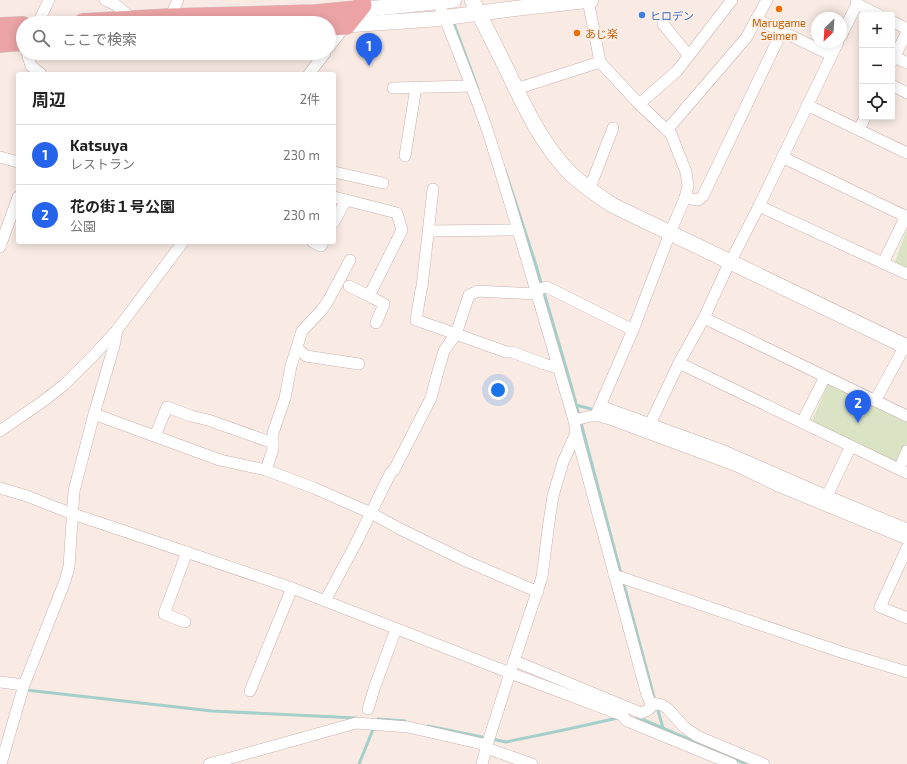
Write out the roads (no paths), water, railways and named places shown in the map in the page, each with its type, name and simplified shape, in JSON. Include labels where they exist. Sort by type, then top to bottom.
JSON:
[{"type":"highway","points":[[243,16],[316,14],[362,5]]},
{"type":"highway","points":[[337,26],[362,5]]},
{"type":"highway","points":[[0,27],[16,26]]},
{"type":"highway","points":[[0,42],[16,42]]},
{"type":"street","points":[[41,16],[49,0]]},
{"type":"street","points":[[105,0],[116,5],[129,16]]},
{"type":"street","points":[[171,16],[178,0]]},
{"type":"street","points":[[337,26],[449,17],[475,6],[589,0],[600,62],[639,104],[671,134],[686,172],[688,186],[685,198],[633,330],[598,410]]},
{"type":"street","points":[[639,104],[677,71],[732,0]]},
{"type":"street","points":[[667,130],[746,38],[766,0]]},
{"type":"street","points":[[362,5],[446,1],[449,17],[471,86],[487,130],[518,230],[539,290],[558,368],[578,419],[576,433],[563,462],[553,496],[542,577],[538,592],[482,764]]},
{"type":"street","points":[[847,22],[856,2],[874,12]]},
{"type":"street","points":[[475,6],[535,127],[551,150],[569,171],[589,190],[612,205],[906,347],[876,401]]},
{"type":"street","points":[[756,19],[832,55]]},
{"type":"street","points":[[895,23],[907,30],[895,55]]},
{"type":"street","points":[[663,24],[689,56]]},
{"type":"street","points":[[685,198],[698,200],[703,196],[782,32]]},
{"type":"street","points":[[650,424],[679,363],[704,318],[725,272],[759,206],[835,48]]},
{"type":"street","points":[[895,59],[907,62]]},
{"type":"street","points":[[29,60],[31,66],[38,72]]},
{"type":"street","points":[[310,72],[319,60]]},
{"type":"street","points":[[516,89],[600,62]]},
{"type":"street","points":[[393,88],[471,86]]},
{"type":"street","points":[[405,156],[416,87]]},
{"type":"street","points":[[895,87],[907,93]]},
{"type":"street","points":[[807,105],[907,153]]},
{"type":"street","points":[[859,130],[864,120]]},
{"type":"street","points":[[589,190],[613,128]]},
{"type":"street","points":[[0,157],[16,161]]},
{"type":"street","points":[[782,157],[906,216],[883,263]]},
{"type":"street","points":[[336,172],[383,183]]},
{"type":"street","points":[[433,189],[422,287],[416,320],[506,352],[512,352],[558,368]]},
{"type":"street","points":[[336,198],[397,213],[402,230],[369,296]]},
{"type":"street","points":[[336,218],[346,200]]},
{"type":"street","points":[[0,247],[16,203]]},
{"type":"street","points":[[759,206],[907,274]]},
{"type":"street","points":[[429,231],[518,230]]},
{"type":"street","points":[[0,431],[65,384],[93,356],[117,330],[182,244]]},
{"type":"street","points":[[266,470],[273,450],[273,433],[285,398],[291,366],[302,331],[321,311],[328,301],[350,260]]},
{"type":"street","points":[[349,286],[384,304],[376,323]]},
{"type":"street","points":[[324,601],[355,545],[391,472],[394,470],[431,398],[444,351],[456,334],[469,294],[478,291],[539,290],[633,330]]},
{"type":"street","points":[[704,318],[907,416]]},
{"type":"street","points":[[1,764],[24,685],[65,581],[69,567],[74,491],[114,346],[117,330]]},
{"type":"street","points":[[297,348],[306,356],[359,364]]},
{"type":"street","points":[[679,363],[903,471],[907,451]]},
{"type":"street","points":[[802,422],[825,377]]},
{"type":"street","points":[[155,436],[168,408],[208,420],[273,443]]},
{"type":"street","points":[[598,410],[613,420],[737,466],[791,491],[907,539]]},
{"type":"street","points":[[578,419],[598,410],[650,424],[724,451],[907,529]]},
{"type":"street","points":[[94,414],[220,460],[266,470],[314,488],[371,513],[400,529],[538,592]]},
{"type":"street","points":[[576,433],[619,577],[647,695],[654,704],[662,705],[668,709],[684,727],[697,736],[764,764]]},
{"type":"street","points":[[828,496],[851,446]]},
{"type":"street","points":[[0,488],[292,588],[396,629],[512,668],[639,719],[732,764]]},
{"type":"street","points":[[907,548],[903,565],[880,608],[907,618]]},
{"type":"street","points":[[185,622],[164,614],[187,552]]},
{"type":"street","points":[[619,577],[841,652],[907,672]]},
{"type":"street","points":[[250,691],[292,588]]},
{"type":"street","points":[[368,709],[396,629]]},
{"type":"street","points":[[512,668],[623,716],[627,721],[639,719],[654,704]]},
{"type":"street","points":[[0,682],[24,685]]},
{"type":"street","points":[[209,764],[356,723],[408,727],[488,742],[532,764]]},
{"type":"waterway","points":[[453,21],[478,89]]},
{"type":"waterway","points":[[505,170],[535,262],[571,385],[621,574]]},
{"type":"waterway","points":[[576,405],[595,410]]},
{"type":"waterway","points":[[623,581],[655,701]]},
{"type":"waterway","points":[[26,690],[212,711],[357,718]]},
{"type":"waterway","points":[[657,707],[663,728]]},
{"type":"waterway","points":[[637,717],[746,764]]},
{"type":"waterway","points":[[492,739],[506,742],[618,718]]},
{"type":"waterway","points":[[378,719],[405,721]]},
{"type":"waterway","points":[[428,726],[487,738]]},
{"type":"waterway","points":[[359,764],[374,727]]},
{"type":"place","name":"Marugame Seimen","points":[[779,9]]},
{"type":"place","name":"ヒロデン","points":[[642,15]]},
{"type":"place","name":"あじ楽","points":[[577,33]]},
{"type":"place","name":"Katsuya","points":[[369,66]]},
{"type":"place","name":"花の街１号公園","points":[[858,423]]}]
